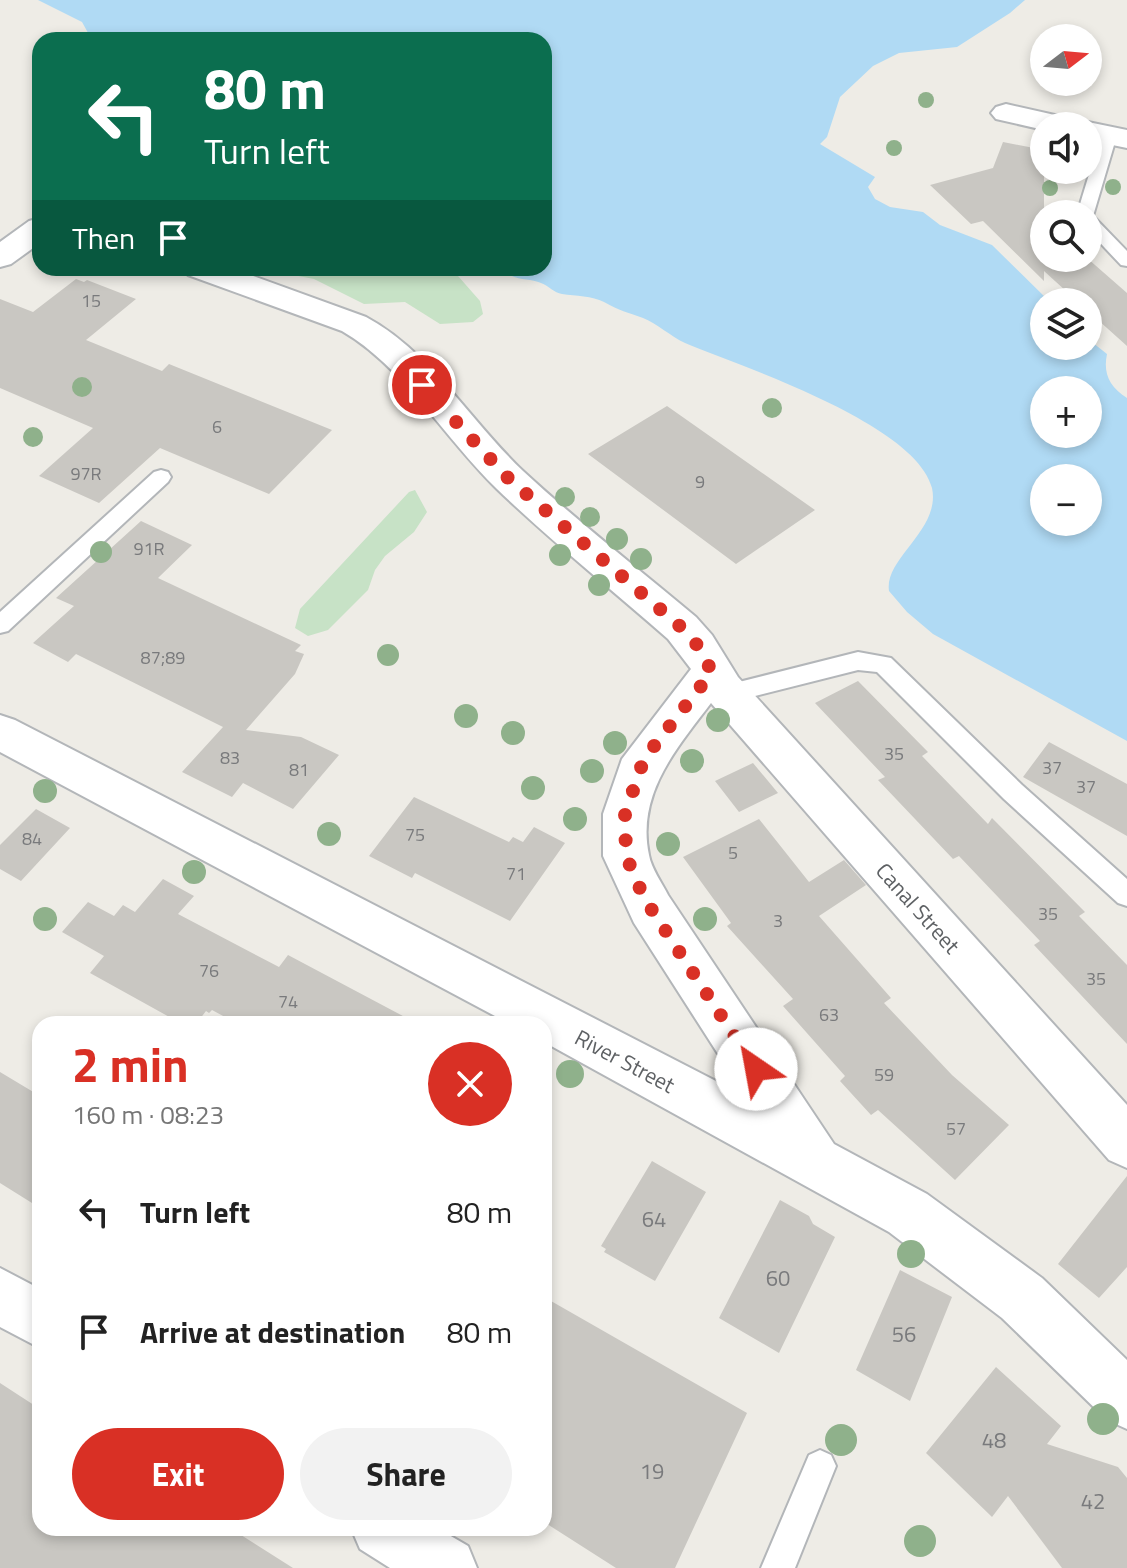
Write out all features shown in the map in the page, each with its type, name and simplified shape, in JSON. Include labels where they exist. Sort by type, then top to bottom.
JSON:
[{"type":"street","points":[[1006,113],[1030,118]]},
{"type":"street","points":[[0,257],[32,234]]},
{"type":"street","name":"Canal Street","points":[[224,276],[315,307],[372,334],[401,361],[509,479],[682,628],[698,646],[720,683],[1127,1143]]},
{"type":"street","points":[[720,683],[644,759],[625,814],[626,856],[651,909],[816,1161]]},
{"type":"street","name":"River Street","points":[[0,732],[540,1016]]},
{"type":"street","name":"River Street","points":[[552,1022],[908,1213],[990,1272],[1054,1326],[1127,1400]]},
{"type":"street","points":[[0,1296],[32,1315]]},
{"type":"street","points":[[394,1536],[446,1568]]},
{"type":"lane","points":[[1090,200],[1108,135]]},
{"type":"lane","points":[[1102,235],[1127,261]]},
{"type":"lane","points":[[0,625],[161,477]]},
{"type":"lane","points":[[720,683],[858,661],[883,664],[1013,792],[1127,895]]},
{"type":"lane","points":[[778,1568],[820,1466]]},
{"type":"green space","points":[[298,276],[458,276],[480,301],[483,314],[473,322],[440,324],[405,302],[364,304],[314,279]]},
{"type":"green space","points":[[415,490],[427,512],[414,532],[385,556],[375,570],[368,590],[328,630],[308,636],[295,628],[300,609],[409,492]]},
{"type":"water","points":[[38,0],[1025,0],[957,47],[899,53],[873,66],[840,97],[827,137],[820,144],[875,177],[868,187],[875,199],[890,207],[923,212],[940,225],[992,245],[1036,288],[1030,288],[1030,360],[1102,360],[1102,350],[1107,354],[1109,379],[1127,398],[1127,741],[933,634],[907,612],[889,591],[895,567],[921,530],[933,503],[932,488],[919,464],[895,442],[824,400],[685,343],[643,318],[594,298],[559,293],[541,283],[512,276],[552,276],[552,32],[88,32],[82,22]]},
{"type":"building","points":[[1003,142],[1030,147],[1030,184],[1044,184],[1044,200],[1030,200],[1030,267],[983,221],[971,224],[930,185],[993,168]]},
{"type":"building","points":[[1102,271],[1127,293],[1127,346],[1102,324],[1102,288],[1063,288],[1045,272]]},
{"type":"building","points":[[1035,272],[1044,272],[1044,281]]},
{"type":"building","points":[[76,279],[87,280],[136,299],[86,340],[162,371],[169,364],[332,430],[269,494],[160,448],[99,503],[39,476],[93,428],[0,388],[0,299],[33,312]]},
{"type":"building","points":[[667,406],[815,510],[736,564],[588,454]]},
{"type":"building","points":[[141,521],[192,545],[158,578],[301,645],[295,651],[304,654],[295,674],[246,730],[301,737],[339,755],[293,809],[243,783],[232,797],[182,772],[223,727],[76,654],[68,662],[33,643],[74,606],[56,598]]},
{"type":"building","points":[[858,681],[928,752],[922,756],[988,824],[992,818],[1085,912],[1079,916],[1127,965],[1127,1044],[1034,945],[1040,941],[959,856],[953,859],[878,780],[885,777],[815,703]]},
{"type":"building","points":[[1049,742],[1127,784],[1127,836],[1023,777]]},
{"type":"building","points":[[753,763],[778,793],[739,812],[715,781]]},
{"type":"building","points":[[414,797],[509,842],[513,837],[523,842],[534,827],[565,843],[510,921],[415,873],[412,878],[369,856]]},
{"type":"building","points":[[36,809],[70,828],[21,881],[0,869],[0,845]]},
{"type":"building","points":[[759,819],[809,882],[844,860],[866,885],[819,916],[891,998],[884,1003],[952,1075],[1009,1125],[955,1180],[878,1110],[871,1115],[840,1081],[845,1076],[783,1006],[793,999],[727,926],[731,923],[683,857]]},
{"type":"building","points":[[163,879],[194,896],[178,914],[279,967],[288,955],[403,1016],[223,1016],[212,1010],[202,1016],[168,1016],[90,973],[104,956],[62,932],[88,902],[114,916],[123,905],[135,912]]},
{"type":"building","points":[[0,1072],[32,1091],[32,1203],[0,1183]]},
{"type":"building","points":[[652,1161],[706,1192],[655,1281],[604,1252],[606,1249],[601,1246]]},
{"type":"building","points":[[1127,1176],[1127,1267],[1099,1298],[1058,1264]]},
{"type":"building","points":[[780,1200],[809,1216],[813,1224],[835,1237],[779,1353],[719,1318]]},
{"type":"building","points":[[900,1270],[952,1297],[910,1401],[856,1370]]},
{"type":"building","points":[[552,1302],[747,1413],[675,1568],[616,1568],[552,1527]]},
{"type":"building","points":[[996,1367],[1061,1426],[1047,1444],[1118,1467],[1127,1478],[1127,1568],[1062,1568],[1008,1496],[992,1517],[926,1453]]},
{"type":"building","points":[[0,1383],[32,1404],[32,1536],[243,1536],[293,1568],[0,1568]]},
{"type":"route","points":[[422,385],[509,479],[682,628],[698,646],[712,672],[662,732],[644,759],[628,797],[623,829],[629,868],[644,898],[756,1069]]}]
